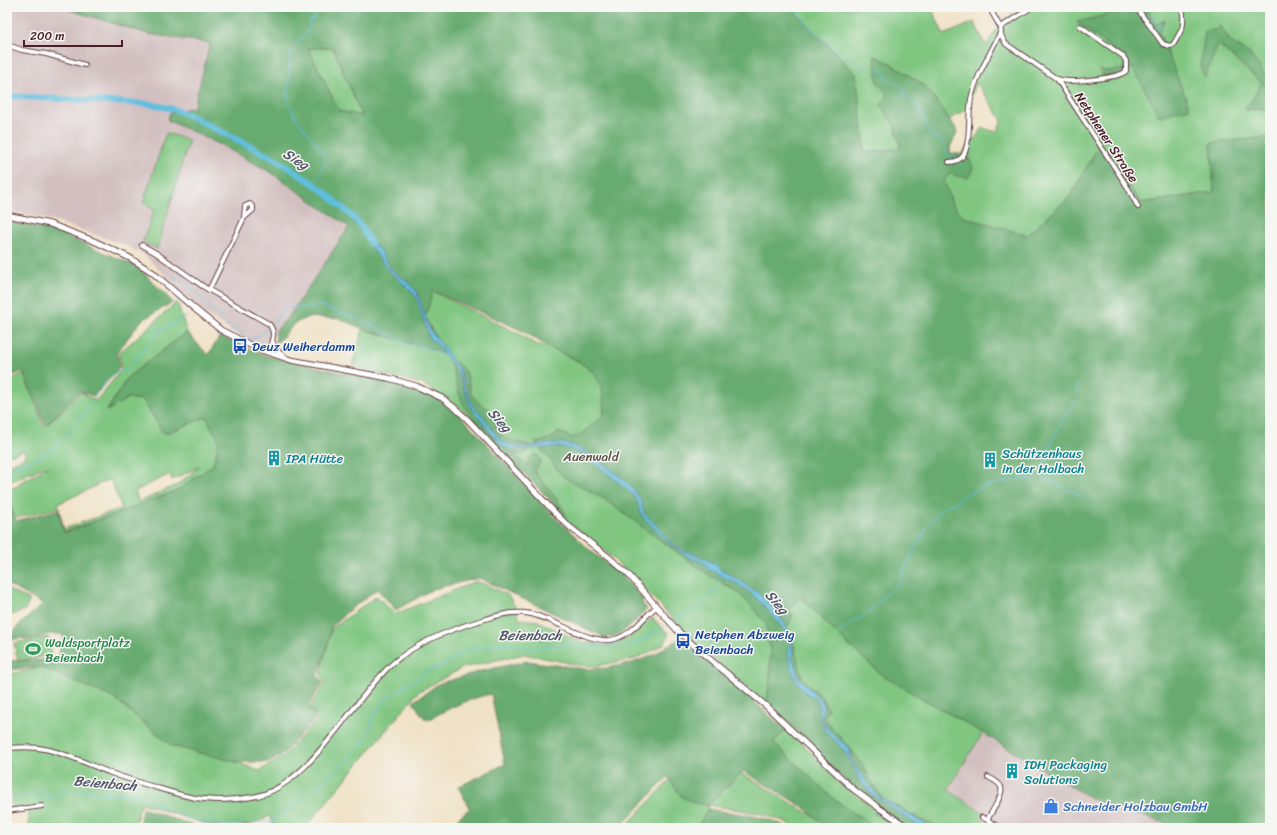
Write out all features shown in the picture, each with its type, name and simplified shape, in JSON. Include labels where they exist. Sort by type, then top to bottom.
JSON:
[{"type":"main road","points":[[7,215],[50,224],[94,241],[130,258],[152,272],[195,310],[221,330],[251,346],[288,359],[398,380],[416,386],[442,398],[468,420],[571,528],[628,574],[677,630],[708,658],[765,705],[853,790],[909,828]]},
{"type":"street","points":[[949,162],[957,161],[963,156],[968,143],[971,99],[974,89],[980,73],[1000,33],[1001,27],[989,7]]},
{"type":"street","points":[[1001,27],[1032,7]]},
{"type":"street","points":[[1136,7],[1163,44],[1170,46],[1173,45],[1183,29],[1184,21],[1182,7]]},
{"type":"street","name":"Netphener Straße","points":[[1057,79],[1070,81],[1118,76],[1126,71],[1126,61],[1124,56],[1080,26]]},
{"type":"street","name":"Netphener Straße","points":[[1000,33],[1006,44],[1057,79],[1128,188],[1138,207]]},
{"type":"street","points":[[7,45],[85,65]]},
{"type":"street","points":[[209,290],[244,218]]},
{"type":"street","points":[[142,245],[209,290],[269,324],[274,332],[268,353]]},
{"type":"street","points":[[272,340],[276,350],[288,359]]},
{"type":"street","points":[[7,748],[35,748],[57,752],[112,773],[186,796],[216,800],[234,800],[256,797],[282,786],[304,769],[382,674],[404,654],[428,640],[481,620],[518,613],[542,617],[588,636],[610,640],[629,631],[656,607]]},
{"type":"street","points":[[987,820],[1001,794],[1001,787],[997,782],[988,776]]},
{"type":"street","points":[[7,811],[42,806]]},
{"type":"street","points":[[982,817],[1000,828]]},
{"type":"shaded area","points":[[12,7],[60,7],[148,34],[210,43],[194,107],[170,113],[168,120],[219,144],[272,173],[349,228],[291,313],[266,344],[260,346],[230,331],[198,308],[144,255],[125,245],[51,220],[7,210],[7,25]]},
{"type":"shaded area","points":[[983,733],[1093,799],[1179,828],[1008,828],[996,822],[948,790]]},
{"type":"green space","name":"Auenwald","points":[[60,7],[299,7],[305,10],[307,7],[796,7],[793,10],[856,74],[865,153],[901,148],[895,127],[881,105],[888,95],[878,83],[874,56],[890,63],[925,86],[958,131],[950,147],[950,153],[965,156],[970,160],[973,168],[968,178],[949,174],[944,180],[952,204],[963,217],[1027,235],[1070,197],[1099,145],[1141,203],[1214,192],[1211,143],[1270,137],[1270,828],[1179,828],[1094,800],[976,729],[883,676],[844,641],[802,598],[788,609],[793,615],[787,627],[792,638],[802,677],[810,687],[822,697],[828,709],[824,717],[862,764],[881,798],[921,820],[944,828],[895,828],[874,813],[879,807],[845,781],[767,701],[770,678],[770,650],[766,623],[739,593],[703,571],[604,499],[562,476],[535,443],[550,439],[559,432],[573,438],[581,434],[604,415],[602,386],[592,371],[578,361],[547,346],[523,331],[433,291],[425,318],[446,354],[363,329],[341,319],[308,317],[294,324],[279,341],[275,342],[276,331],[291,313],[349,227],[272,173],[219,144],[167,120],[170,113],[194,107],[210,43],[148,34]],"holes":[[[308,48],[333,48],[362,116],[339,111]]]},
{"type":"green space","points":[[796,7],[931,7],[944,35],[974,22],[986,46],[1001,22],[1023,8],[1022,7],[1115,7],[1106,15],[1078,23],[1126,60],[1122,70],[1107,71],[1102,75],[1124,75],[1132,66],[1160,116],[1189,107],[1159,32],[1164,20],[1156,26],[1146,7],[1270,7],[1270,83],[1250,54],[1231,42],[1220,27],[1218,44],[1262,83],[1246,110],[1270,108],[1270,137],[1211,143],[1214,192],[1141,203],[1099,145],[1070,197],[1027,235],[963,217],[952,204],[944,181],[949,174],[970,159],[961,154],[983,128],[997,132],[1002,120],[977,83],[965,110],[950,119],[925,86],[890,63],[874,56],[888,95],[881,105],[895,127],[901,149],[865,153],[856,74],[793,10]]},
{"type":"green space","points":[[1115,7],[1146,7],[1156,25],[1165,20],[1159,32],[1190,108],[1159,116],[1132,66],[1124,75],[1102,75],[1099,69],[1107,71],[1122,70],[1126,60],[1077,22],[1106,15]]},
{"type":"green space","points":[[1220,26],[1231,42],[1250,54],[1270,83],[1270,108],[1245,110],[1262,83],[1218,44],[1205,77],[1200,67],[1205,31],[1215,30]]},
{"type":"green space","points":[[308,48],[333,48],[362,116],[339,111]]},
{"type":"green space","points":[[166,133],[189,140],[157,249],[143,241],[154,210],[143,203]]},
{"type":"green space","points":[[7,221],[51,230],[138,267],[173,302],[141,321],[117,352],[120,368],[93,396],[80,391],[46,425],[23,371],[7,378]]},
{"type":"green space","name":"Auenwald","points":[[359,234],[436,293],[521,335],[539,346],[547,346],[578,361],[592,371],[788,607],[788,609],[802,598],[844,641],[883,676],[983,733],[948,790],[983,813],[981,818],[995,828],[944,828],[921,820],[881,798],[862,764],[848,746],[818,751],[814,748],[808,739],[787,717],[786,720],[769,703],[763,701],[701,648],[629,573],[568,522],[543,492],[506,457],[464,411],[423,384],[374,373],[352,365],[363,329],[389,336]],"holes":[[[788,609],[793,615],[789,623]]]},
{"type":"green space","points":[[177,302],[187,332],[128,377],[107,410],[128,398],[143,400],[164,434],[206,417],[219,441],[213,465],[178,490],[64,532],[58,508],[15,518],[7,495],[7,490],[18,486],[19,483],[48,467],[44,467],[7,483],[7,465],[25,457],[24,450],[7,456],[7,382],[23,373],[45,427],[81,392],[96,401],[122,369],[119,353]],"holes":[[[200,466],[177,485],[139,502],[135,491],[170,474],[172,480]],[[110,479],[122,508],[64,529],[58,504]]]},
{"type":"green space","points":[[187,332],[208,355],[220,336],[267,356],[423,391],[442,402],[460,415],[555,517],[591,551],[622,575],[643,599],[642,603],[647,609],[624,631],[606,638],[479,578],[433,589],[396,610],[377,589],[348,611],[331,627],[327,648],[317,675],[323,682],[308,706],[317,716],[283,754],[270,762],[237,762],[172,746],[114,698],[40,667],[7,670],[7,661],[48,660],[58,657],[61,646],[65,643],[62,634],[49,634],[33,639],[19,638],[9,641],[17,627],[43,604],[7,584],[7,497],[16,521],[58,510],[64,533],[178,490],[213,465],[219,441],[206,417],[164,434],[143,400],[128,398],[107,411],[128,377]]},
{"type":"green space","points":[[450,363],[457,363],[465,371],[471,394],[479,403],[490,410],[499,432],[509,440],[529,445],[528,451],[521,455],[513,453],[527,466],[528,460],[534,454],[539,457],[541,462],[534,471],[556,498],[567,516],[508,458],[510,456],[505,450],[467,410],[461,399]]},
{"type":"green space","points":[[477,581],[508,595],[516,608],[519,619],[538,621],[581,642],[605,646],[627,638],[653,618],[669,633],[663,645],[635,659],[595,666],[579,665],[524,654],[462,668],[418,692],[305,828],[274,828],[270,816],[249,825],[212,826],[141,803],[134,828],[29,828],[29,808],[10,810],[12,796],[7,753],[7,675],[40,667],[114,698],[172,746],[237,762],[259,771],[283,757],[319,717],[310,707],[325,683],[320,673],[332,628],[377,596],[395,614]]},
{"type":"green space","points":[[7,589],[30,600],[25,610],[8,616],[7,618]]},
{"type":"green space","name":"Waldsportplatz Beienbach","points":[[48,637],[51,655],[18,661],[14,643]]},
{"type":"green space","points":[[678,639],[682,639],[786,730],[773,742],[835,800],[876,828],[829,828],[802,806],[743,771],[708,805],[694,803],[681,796],[668,777],[619,828],[446,828],[470,808],[458,787],[505,764],[491,694],[460,704],[430,719],[424,718],[413,702],[438,684],[481,671],[527,661],[586,669],[608,668],[632,663],[654,655]]},
{"type":"green space","points":[[786,730],[798,739],[837,780],[876,810],[874,813],[895,828],[869,828],[834,800],[773,742]]},
{"type":"green space","points":[[741,773],[815,817],[827,828],[797,828],[784,821],[758,813],[708,805]]},
{"type":"green space","points":[[670,780],[681,796],[708,805],[708,809],[697,828],[624,828]]},
{"type":"green space","points":[[142,808],[200,828],[139,828]]},
{"type":"green space","points":[[708,809],[770,820],[789,828],[697,828]]},
{"type":"water","points":[[368,238],[381,252],[390,268],[405,279],[417,292],[430,330],[459,369],[471,402],[502,441],[510,445],[521,447],[561,443],[575,446],[598,459],[632,488],[642,502],[646,515],[674,545],[682,550],[713,562],[721,570],[759,593],[776,611],[788,629],[792,638],[793,647],[791,649],[794,653],[792,657],[798,677],[823,702],[824,706],[822,719],[825,725],[850,750],[848,754],[851,755],[850,758],[856,768],[879,797],[932,828],[923,828],[914,823],[871,794],[860,780],[843,749],[825,731],[818,713],[818,702],[805,692],[797,683],[789,660],[788,649],[790,646],[787,634],[753,595],[736,583],[708,570],[707,565],[690,558],[670,544],[643,517],[639,510],[638,502],[629,491],[585,455],[560,447],[510,449],[503,447],[470,406],[459,375],[453,365],[434,341],[430,340],[416,296],[388,270],[368,243]]},
{"type":"waterway","points":[[298,46],[297,43],[309,30],[310,21],[315,18],[314,15],[322,7]]},
{"type":"waterway","points":[[794,7],[802,16],[804,22],[837,52],[866,68],[868,65]]},
{"type":"waterway","points":[[1152,14],[1161,30]]},
{"type":"waterway","points":[[295,50],[290,54],[288,102],[296,118],[327,158],[326,159]]},
{"type":"waterway","points":[[876,66],[885,73],[887,78],[903,89],[906,98],[914,102],[919,108],[926,126],[932,136],[943,142],[949,155],[952,158],[955,157],[956,159]]},
{"type":"waterway","name":"Sieg","points":[[7,96],[150,104],[184,113],[258,150],[320,188],[352,216],[361,226],[371,244]]},
{"type":"waterway","points":[[320,175],[325,162]]},
{"type":"waterway","name":"Sieg","points":[[313,183],[317,178]]},
{"type":"waterway","points":[[172,276],[186,282],[224,322],[250,339],[259,336],[268,328]]},
{"type":"waterway","points":[[201,305],[205,301]]},
{"type":"waterway","points":[[309,307],[311,308],[319,305],[364,321],[407,344],[423,347],[446,356]]},
{"type":"waterway","points":[[274,323],[283,308],[307,307]]},
{"type":"waterway","points":[[94,399],[108,378],[122,370],[129,369],[147,344],[158,333],[157,331],[169,327],[187,316]]},
{"type":"waterway","points":[[1076,383],[1077,392]]},
{"type":"waterway","points":[[1075,401],[1064,417],[1055,435],[1041,472],[1045,479],[1084,497]]},
{"type":"waterway","points":[[62,440],[93,402]]},
{"type":"waterway","points":[[7,470],[31,461],[59,445],[61,441]]},
{"type":"waterway","points":[[838,634],[854,620],[861,619],[902,580],[903,571],[927,527],[944,506],[953,504],[964,495],[988,485],[1017,479],[1034,480]]},
{"type":"waterway","name":"Beienbach","points":[[672,621],[699,609],[721,582]]},
{"type":"waterway","name":"Beienbach","points":[[280,814],[316,790],[318,785],[343,764],[365,741],[373,717],[384,700],[429,670],[435,667],[441,667],[468,649],[511,643],[528,648],[576,644],[589,649],[603,645],[630,646],[636,645],[642,640],[646,639],[649,635],[668,624]]},
{"type":"waterway","name":"Beienbach","points":[[7,797],[53,797],[66,790],[139,795],[166,809],[196,821],[227,826],[245,823]]},
{"type":"waterway","name":"Beienbach","points":[[252,822],[271,821],[278,816]]},
{"type":"waterway","name":"Beienbach","points":[[271,821],[272,828]]},
{"type":"place","name":"Deuz Weiherdamm","points":[[240,346]]},
{"type":"place","name":"IPA Hütte","points":[[274,458]]},
{"type":"place","name":"Schützenhaus in der Halbach","points":[[990,460]]},
{"type":"place","name":"Netphen Abzweig Beienbach","points":[[683,641]]},
{"type":"place","name":"Waldsportplatz Beienbach","points":[[33,649]]},
{"type":"place","name":"IDH Packaging Solutions","points":[[1012,771]]},
{"type":"place","name":"Schneider Holzbau GmbH","points":[[1051,806]]}]
